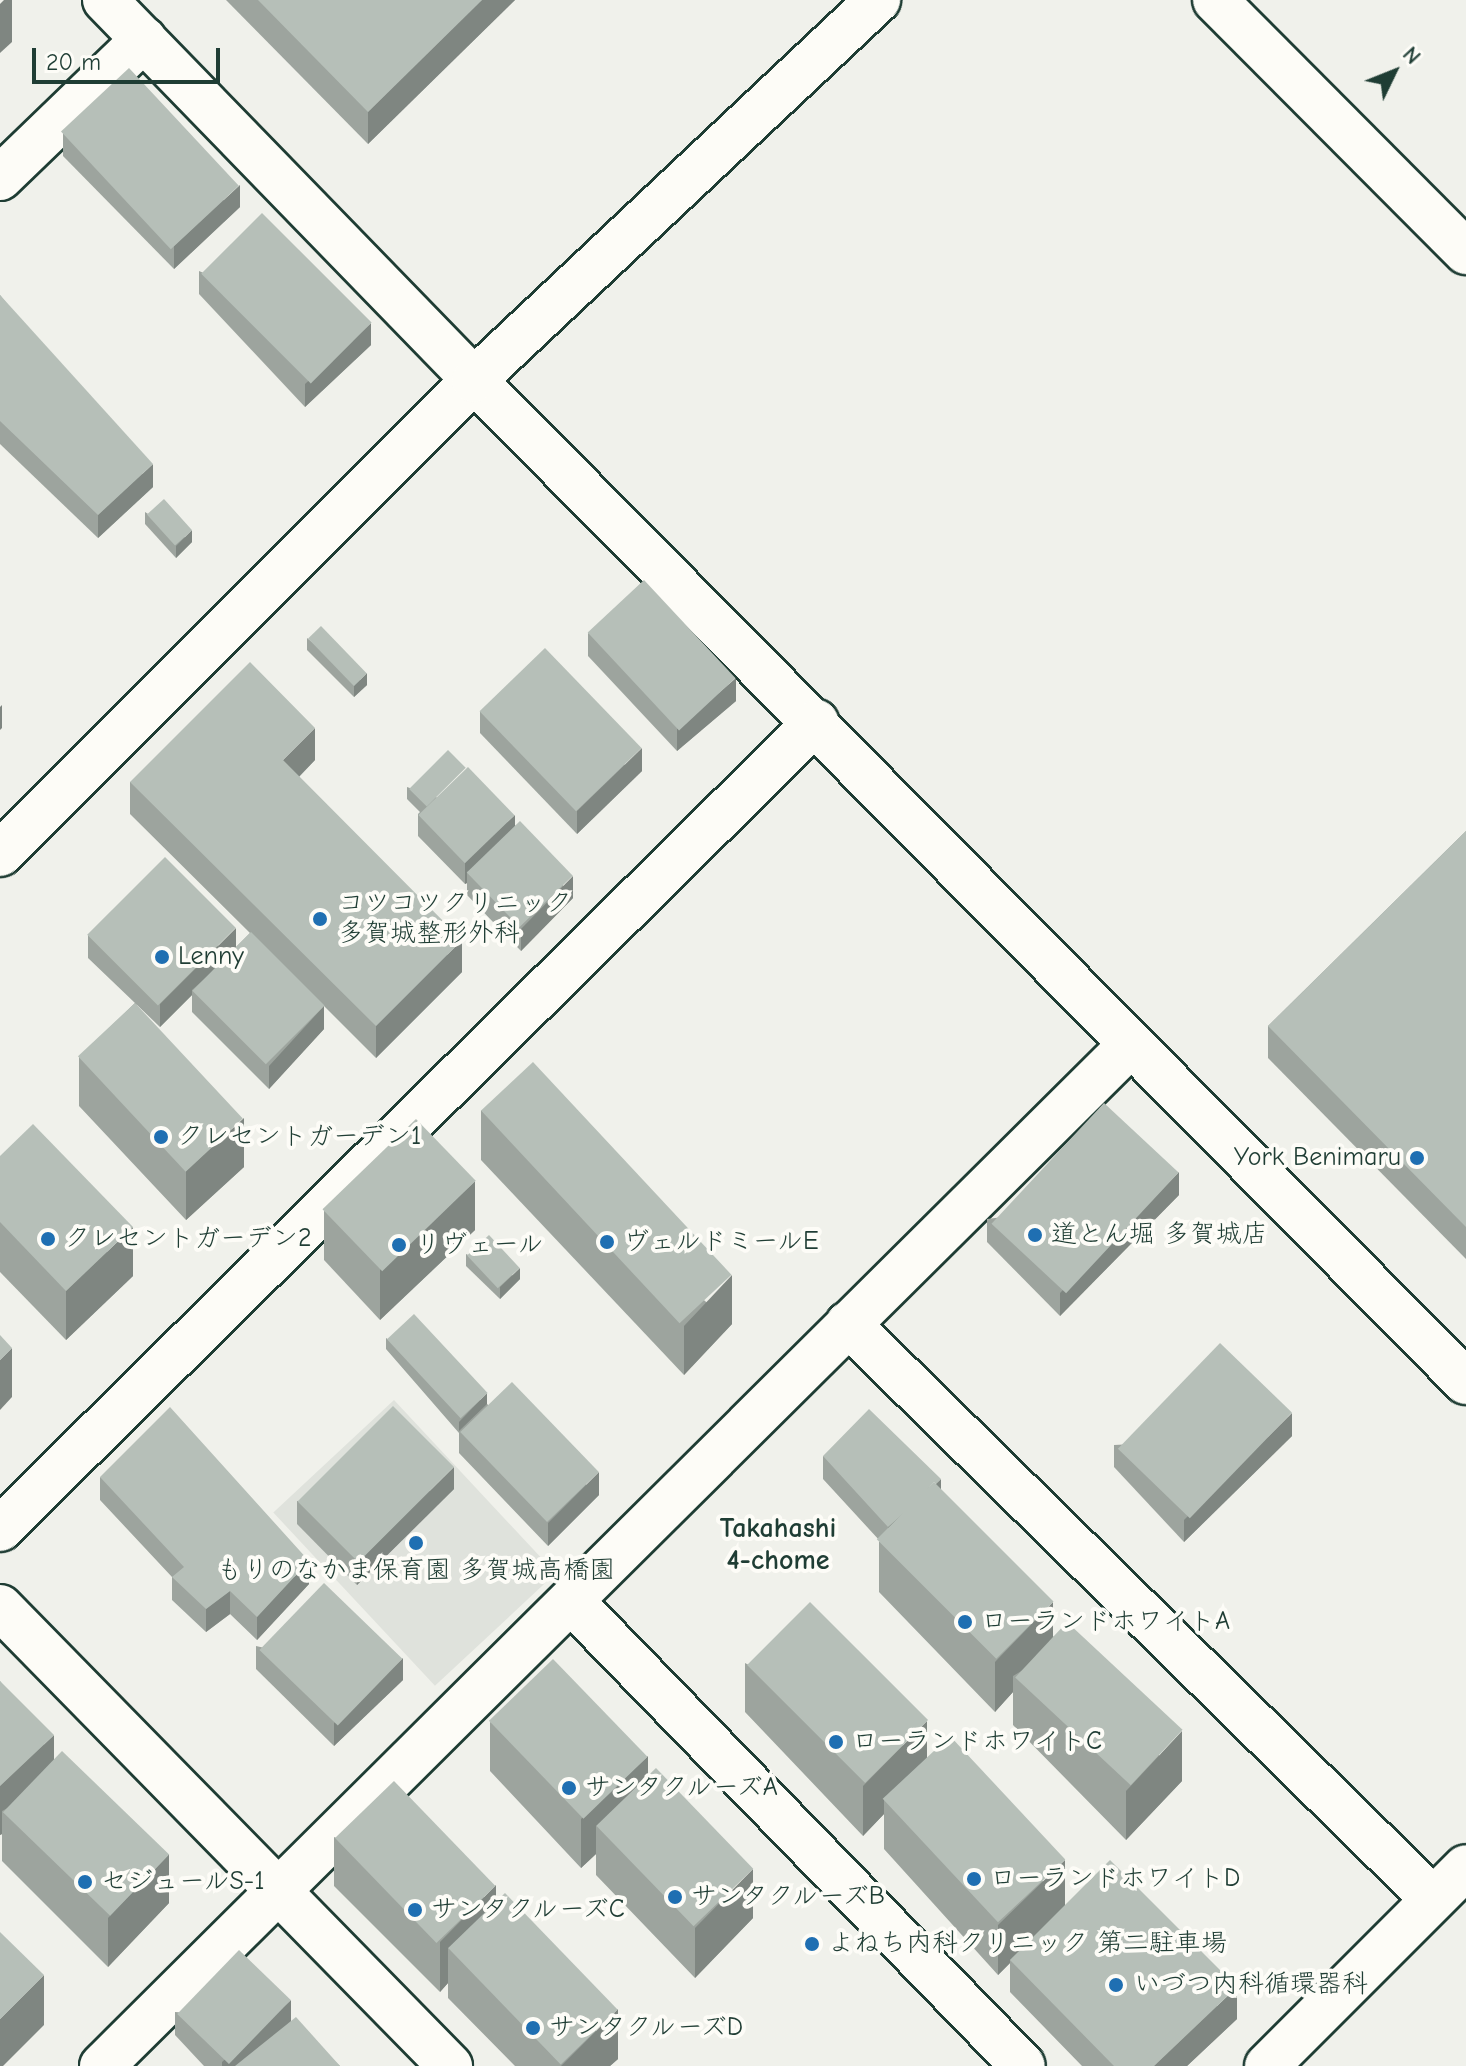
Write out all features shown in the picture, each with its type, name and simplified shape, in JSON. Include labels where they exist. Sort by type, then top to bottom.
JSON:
[{"type":"street","points":[[105,0],[474,380],[816,722],[1466,1382]]},
{"type":"street","points":[[0,854],[474,380],[878,0]]},
{"type":"street","points":[[1215,0],[1466,252]]},
{"type":"street","points":[[0,178],[144,39]]},
{"type":"street","points":[[0,1529],[816,722]]},
{"type":"street","points":[[102,2066],[1131,1044]]},
{"type":"street","points":[[848,1324],[1433,1899]]},
{"type":"street","points":[[571,1601],[1023,2066]]},
{"type":"street","points":[[0,1607],[278,1894],[450,2066]]},
{"type":"street","points":[[1267,2066],[1466,1867]]},
{"type":"shaded area","name":"もりのなかま保育園 多賀城高橋園","points":[[394,1400],[556,1573],[435,1686],[273,1513]]},
{"type":"building","points":[[258,0],[482,0],[368,112]]},
{"type":"building","points":[[129,68],[239,186],[171,249],[61,131]]},
{"type":"building","points":[[262,213],[372,323],[311,383],[201,274]]},
{"type":"building","points":[[0,295],[153,464],[98,515],[0,421]]},
{"type":"building","points":[[164,499],[192,530],[175,546],[147,514]]},
{"type":"building","points":[[644,580],[735,678],[679,731],[588,633]]},
{"type":"building","points":[[321,626],[367,673],[354,686],[308,639]]},
{"type":"building","points":[[545,648],[642,748],[576,811],[480,711]]},
{"type":"building","points":[[250,662],[315,728],[283,760],[462,940],[376,1026],[130,782]]},
{"type":"building","points":[[448,750],[466,768],[427,807],[409,789]]},
{"type":"building","points":[[468,767],[515,815],[465,863],[418,815]]},
{"type":"building","points":[[520,821],[573,876],[520,927],[467,872]]},
{"type":"building","name":"York Benimaru","points":[[1466,831],[1466,1227],[1268,1026]]},
{"type":"building","points":[[165,857],[236,928],[158,1005],[87,935]]},
{"type":"building","points":[[251,932],[325,1006],[266,1064],[192,991]]},
{"type":"building","points":[[135,1003],[243,1119],[186,1172],[78,1056]]},
{"type":"building","points":[[533,1062],[731,1275],[680,1323],[481,1110]]},
{"type":"building","points":[[1104,1103],[1179,1173],[1066,1293],[991,1224]]},
{"type":"building","points":[[416,1119],[476,1181],[382,1271],[322,1209]]},
{"type":"building","points":[[33,1124],[133,1227],[66,1291],[0,1222],[0,1156]]},
{"type":"building","points":[[489,1235],[520,1268],[498,1288],[467,1255]]},
{"type":"building","points":[[414,1314],[488,1393],[461,1418],[387,1339]]},
{"type":"building","points":[[0,1335],[12,1348],[0,1360]]},
{"type":"building","points":[[1220,1343],[1292,1412],[1190,1518],[1118,1449]]},
{"type":"building","points":[[512,1382],[599,1472],[547,1522],[460,1432]]},
{"type":"building","points":[[393,1406],[454,1467],[358,1562],[298,1501]]},
{"type":"building","points":[[170,1407],[309,1561],[257,1617],[230,1591],[206,1609],[172,1577],[184,1567],[100,1477]]},
{"type":"building","points":[[869,1409],[941,1479],[936,1484],[934,1482],[888,1527],[823,1456]]},
{"type":"building","points":[[934,1482],[1054,1602],[996,1659],[877,1539]]},
{"type":"building","points":[[324,1583],[402,1659],[338,1726],[259,1650]]},
{"type":"building","points":[[810,1602],[928,1720],[865,1783],[747,1665]]},
{"type":"building","points":[[1067,1622],[1183,1730],[1131,1785],[1015,1678]]},
{"type":"building","points":[[553,1659],[647,1757],[583,1819],[489,1721]]},
{"type":"building","points":[[0,1681],[54,1735],[0,1786]]},
{"type":"building","points":[[950,1736],[1065,1860],[998,1922],[883,1799]]},
{"type":"building","points":[[62,1751],[169,1855],[110,1916],[3,1812]]},
{"type":"building","points":[[656,1768],[753,1869],[694,1926],[596,1826]]},
{"type":"building","points":[[394,1781],[495,1886],[436,1943],[335,1838]]},
{"type":"building","points":[[1110,1860],[1237,1987],[1154,2066],[1114,2066],[1010,1960]]},
{"type":"building","points":[[505,1893],[618,2010],[561,2064],[448,1948]]},
{"type":"building","points":[[0,1932],[44,1975],[0,2019]]},
{"type":"building","points":[[239,1950],[291,2000],[229,2064],[177,2014]]},
{"type":"building","points":[[296,2017],[340,2066],[235,2066]]},
{"type":"place","name":"コツコツクリニック 多賀城整形外科","points":[[320,919]]},
{"type":"place","name":"Lenny","points":[[162,957]]},
{"type":"place","name":"クレセントガーデン1","points":[[161,1137]]},
{"type":"place","name":"York Benimaru","points":[[1417,1158]]},
{"type":"place","name":"道とん堀 多賀城店","points":[[1035,1235]]},
{"type":"place","name":"クレセントガーデン2","points":[[48,1239]]},
{"type":"place","name":"ヴェルドミールE","points":[[607,1242]]},
{"type":"place","name":"リヴェール","points":[[399,1245]]},
{"type":"place","name":"もりのなかま保育園 多賀城高橋園","points":[[416,1543]]},
{"type":"place","name":"ローランドホワイトA","points":[[965,1622]]},
{"type":"place","name":"ローランドホワイトC","points":[[836,1742]]},
{"type":"place","name":"サンタクルーズA","points":[[569,1788]]},
{"type":"place","name":"ローランドホワイトD","points":[[974,1879]]},
{"type":"place","name":"セジュールS-1","points":[[85,1882]]},
{"type":"place","name":"サンタクルーズB","points":[[675,1897]]},
{"type":"place","name":"サンタクルーズC","points":[[415,1910]]},
{"type":"place","name":"よねち内科クリニック 第二駐車場","points":[[812,1944]]},
{"type":"place","name":"いづつ内科循環器科","points":[[1116,1985]]},
{"type":"place","name":"サンタクルーズD","points":[[533,2028]]},
{"type":"district","name":"Takahashi 4-chome","points":[[778,1544]]}]
